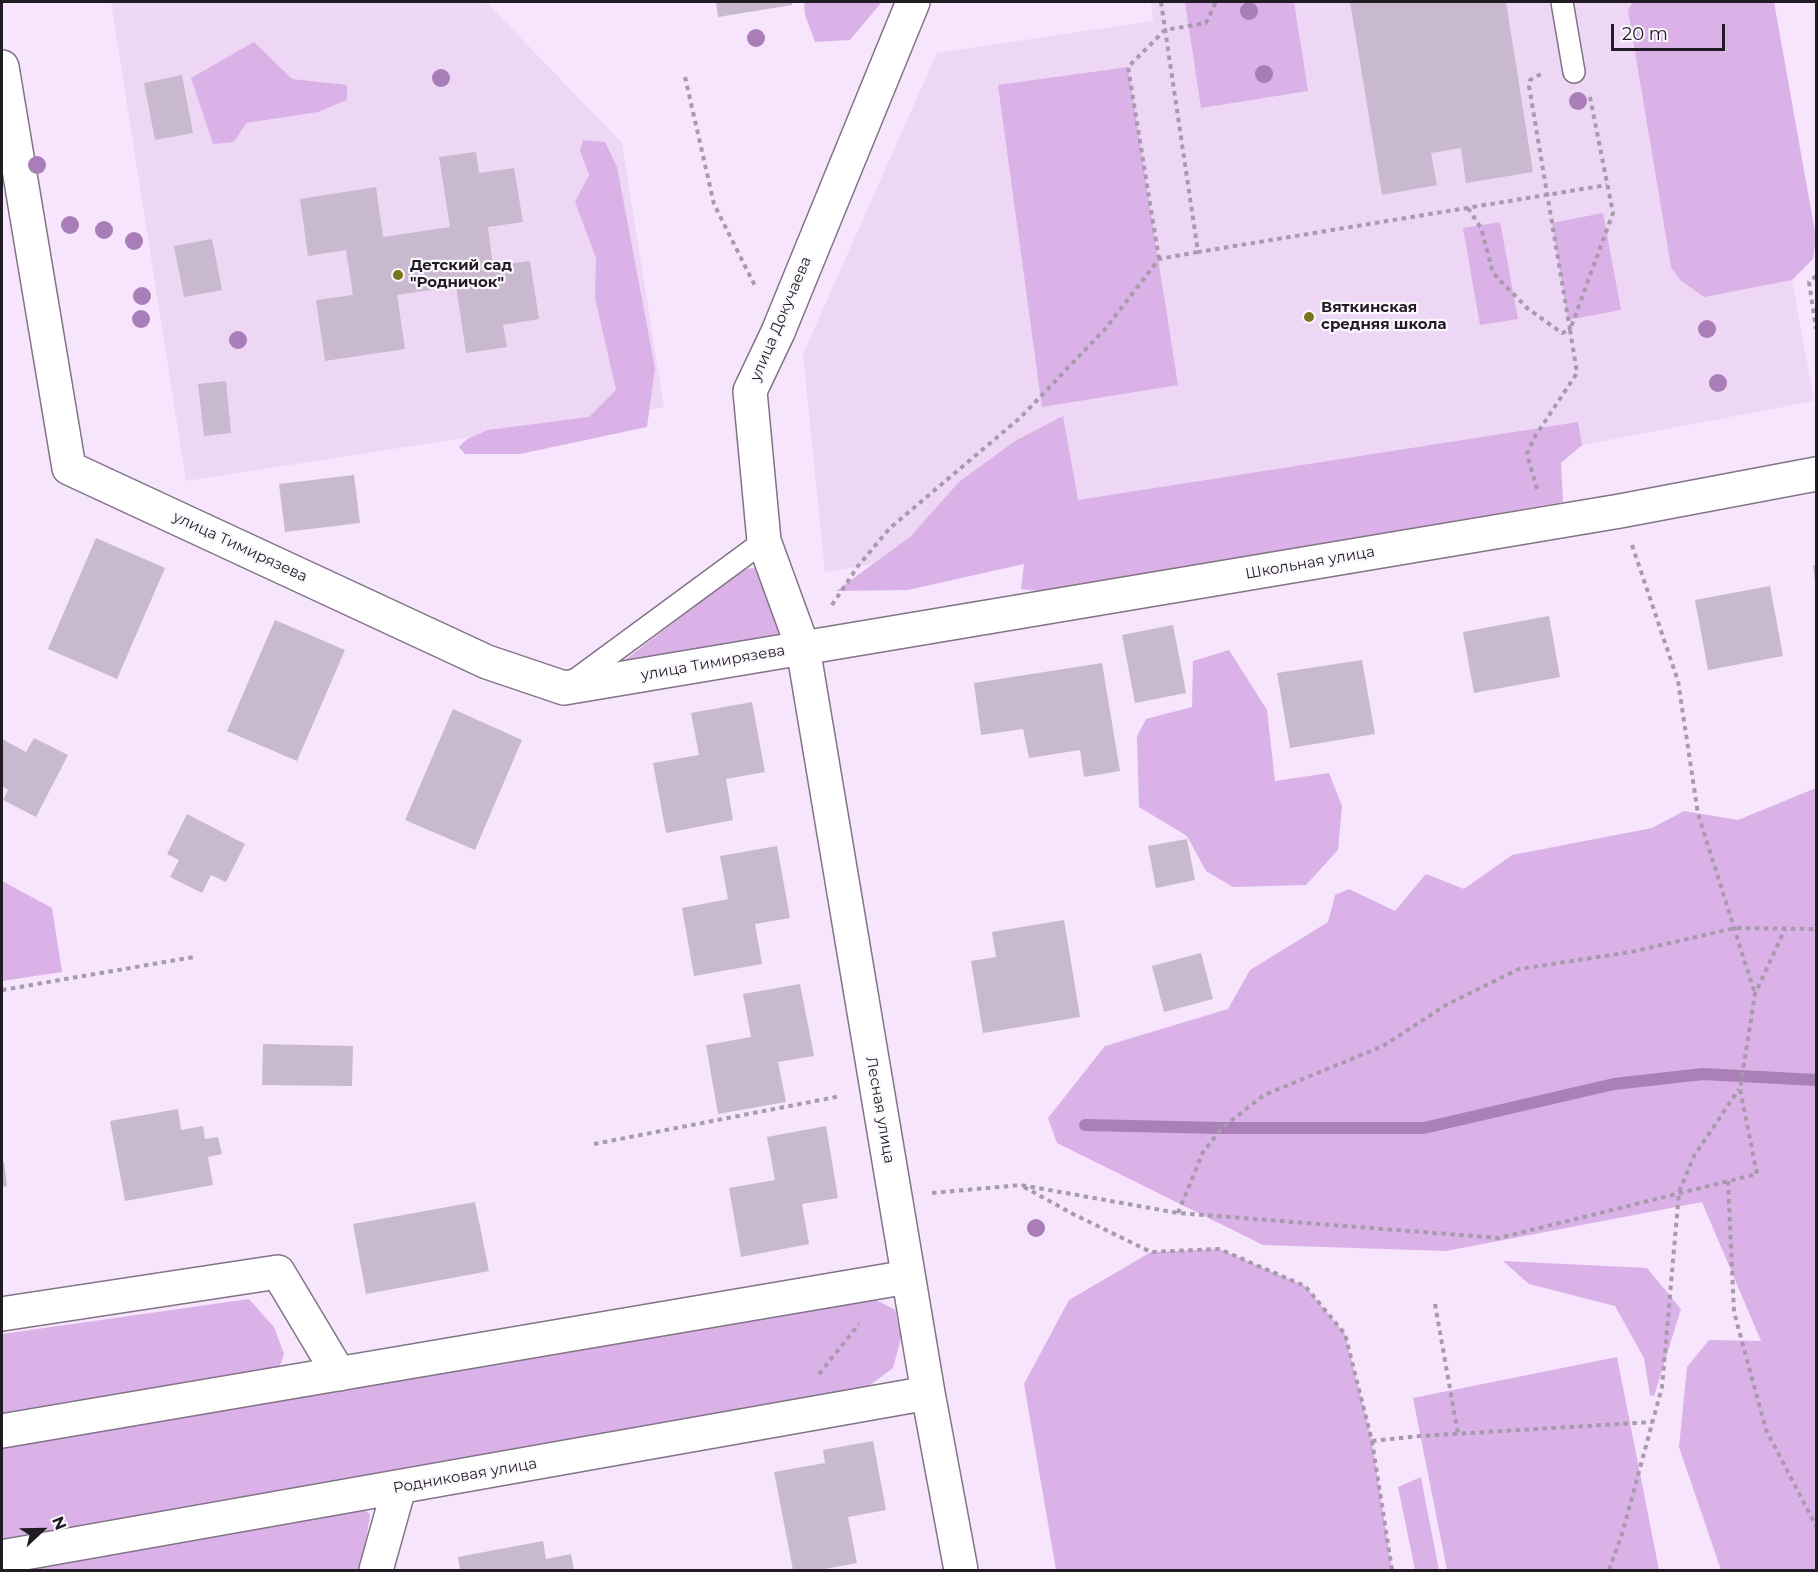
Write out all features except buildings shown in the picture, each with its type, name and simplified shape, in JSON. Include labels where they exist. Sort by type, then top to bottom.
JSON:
[{"type":"street","name":"улица Докучаева","points":[[803,648],[764,541],[750,391],[778,332],[913,2]]},
{"type":"street","name":"улица Тимирязева","points":[[2,67],[69,468],[488,662],[564,688],[803,648]]},
{"type":"street","name":"Школьная улица","points":[[803,648],[1620,511],[1816,474]]},
{"type":"street","name":"Лесная улица","points":[[803,648],[895,1196],[902,1278],[928,1393],[961,1570]]},
{"type":"street","points":[[2,1314],[278,1272],[339,1374]]},
{"type":"street","points":[[2,1431],[902,1278]]},
{"type":"street","name":"Родниковая улица","points":[[2,1557],[928,1393]]},
{"type":"street","points":[[376,1570],[399,1488]]},
{"type":"lane","points":[[1562,2],[1573,65]]},
{"type":"lane","points":[[564,688],[764,541]]},
{"type":"path","points":[[1161,2],[1198,252]]},
{"type":"path","points":[[1159,259],[1128,67],[1165,30],[1206,23],[1216,2]]},
{"type":"path","points":[[1468,208],[1481,228],[1493,273],[1527,308],[1562,333],[1570,330],[1613,213],[1587,84],[1573,65],[1530,80],[1529,86],[1548,195],[1570,330],[1577,372],[1534,438],[1527,454],[1546,523]]},
{"type":"path","points":[[685,77],[714,204],[778,332]]},
{"type":"path","points":[[803,648],[858,566],[890,528],[1020,417],[1106,328],[1159,259],[1607,184]]},
{"type":"path","points":[[1816,276],[1809,282],[1816,329]]},
{"type":"path","points":[[1620,511],[1678,681],[1698,814],[1736,928],[1755,994]]},
{"type":"path","points":[[1178,1213],[1203,1152],[1222,1128],[1264,1095],[1383,1046],[1446,1005],[1519,969],[1631,952],[1736,928],[1816,928]]},
{"type":"path","points":[[895,1196],[1021,1185],[1178,1213],[1499,1238],[1757,1174],[1740,1089],[1755,994],[1785,929]]},
{"type":"path","points":[[2,990],[194,957]]},
{"type":"path","points":[[594,1144],[877,1088]]},
{"type":"path","points":[[1609,1570],[1622,1534],[1662,1387],[1679,1192],[1694,1156],[1740,1089]]},
{"type":"path","points":[[1728,1181],[1734,1312],[1766,1430],[1816,1527]]},
{"type":"path","points":[[1021,1185],[1073,1214],[1151,1252],[1219,1249],[1305,1286],[1345,1334],[1372,1441],[1392,1570]]},
{"type":"path","points":[[812,1379],[902,1278]]},
{"type":"path","points":[[1435,1304],[1458,1434]]},
{"type":"path","points":[[1372,1441],[1653,1422]]},
{"type":"shaded area","name":"Детский сад \"Родничок\"","points":[[111,2],[486,2],[622,143],[664,407],[186,481]]},
{"type":"shaded area","points":[[804,2],[882,2],[850,40],[815,42],[805,15]]},
{"type":"shaded area","name":"Вяткинская средняя школа","points":[[1151,2],[1774,2],[1816,238],[1813,259],[1792,280],[1814,401],[1582,445],[825,572],[803,354],[937,53],[1153,21]]},
{"type":"shaded area","points":[[1185,2],[1294,2],[1308,91],[1201,108]]},
{"type":"shaded area","points":[[1633,2],[1774,2],[1816,238],[1813,259],[1792,280],[1704,297],[1680,280],[1671,267],[1628,10]]},
{"type":"shaded area","points":[[254,42],[292,79],[347,85],[347,100],[318,112],[246,123],[234,142],[213,144],[191,78]]},
{"type":"shaded area","points":[[1128,67],[1178,385],[1042,407],[998,85]]},
{"type":"shaded area","points":[[583,140],[605,142],[617,167],[655,368],[647,427],[520,454],[465,454],[459,447],[467,439],[488,430],[589,417],[616,390],[595,298],[596,258],[575,202],[589,175],[580,151]]},
{"type":"shaded area","points":[[1603,213],[1621,310],[1568,320],[1552,223]]},
{"type":"shaded area","points":[[1500,222],[1518,319],[1480,325],[1463,228]]},
{"type":"shaded area","points":[[1063,416],[1078,500],[1578,422],[1582,445],[1561,463],[1563,502],[1046,592],[1021,589],[1024,564],[908,590],[836,591],[910,537],[959,482],[1015,441]]},
{"type":"shaded area","points":[[757,568],[780,637],[612,670],[743,569]]},
{"type":"shaded area","points":[[1229,650],[1267,710],[1275,781],[1329,773],[1342,806],[1338,850],[1306,885],[1233,887],[1206,871],[1187,836],[1139,807],[1137,736],[1146,719],[1192,707],[1193,661]]},
{"type":"shaded area","points":[[1816,788],[1816,1570],[1721,1570],[1679,1447],[1687,1367],[1709,1340],[1761,1341],[1702,1202],[1446,1251],[1263,1245],[1057,1143],[1048,1118],[1105,1046],[1228,1009],[1250,970],[1328,922],[1335,895],[1349,889],[1395,911],[1426,874],[1464,889],[1512,855],[1652,828],[1684,811],[1738,820]]},
{"type":"shaded area","points":[[2,881],[52,908],[62,972],[2,981]]},
{"type":"shaded area","points":[[1219,1249],[1305,1286],[1345,1334],[1372,1441],[1392,1570],[1056,1570],[1024,1384],[1069,1300],[1151,1252]]},
{"type":"shaded area","points":[[1503,1261],[1647,1268],[1681,1309],[1654,1396],[1650,1395],[1644,1358],[1615,1306],[1529,1284]]},
{"type":"shaded area","points":[[865,1294],[895,1310],[901,1338],[893,1368],[854,1397],[2,1545],[2,1445]]},
{"type":"shaded area","points":[[249,1299],[274,1327],[284,1354],[277,1374],[2,1421],[2,1334]]},
{"type":"shaded area","points":[[1617,1357],[1659,1570],[1447,1570],[1413,1398]]},
{"type":"shaded area","points":[[1421,1477],[1439,1570],[1415,1570],[1398,1487]]},
{"type":"shaded area","points":[[359,1506],[370,1514],[362,1570],[2,1570]]},
{"type":"waterway","points":[[1085,1125],[1424,1128],[1614,1084],[1703,1074],[1816,1080]]},
{"type":"place","name":"Детский сад \"Родничок\"","points":[[398,275]]},
{"type":"place","name":"Вяткинская средняя школа","points":[[1309,317]]}]
